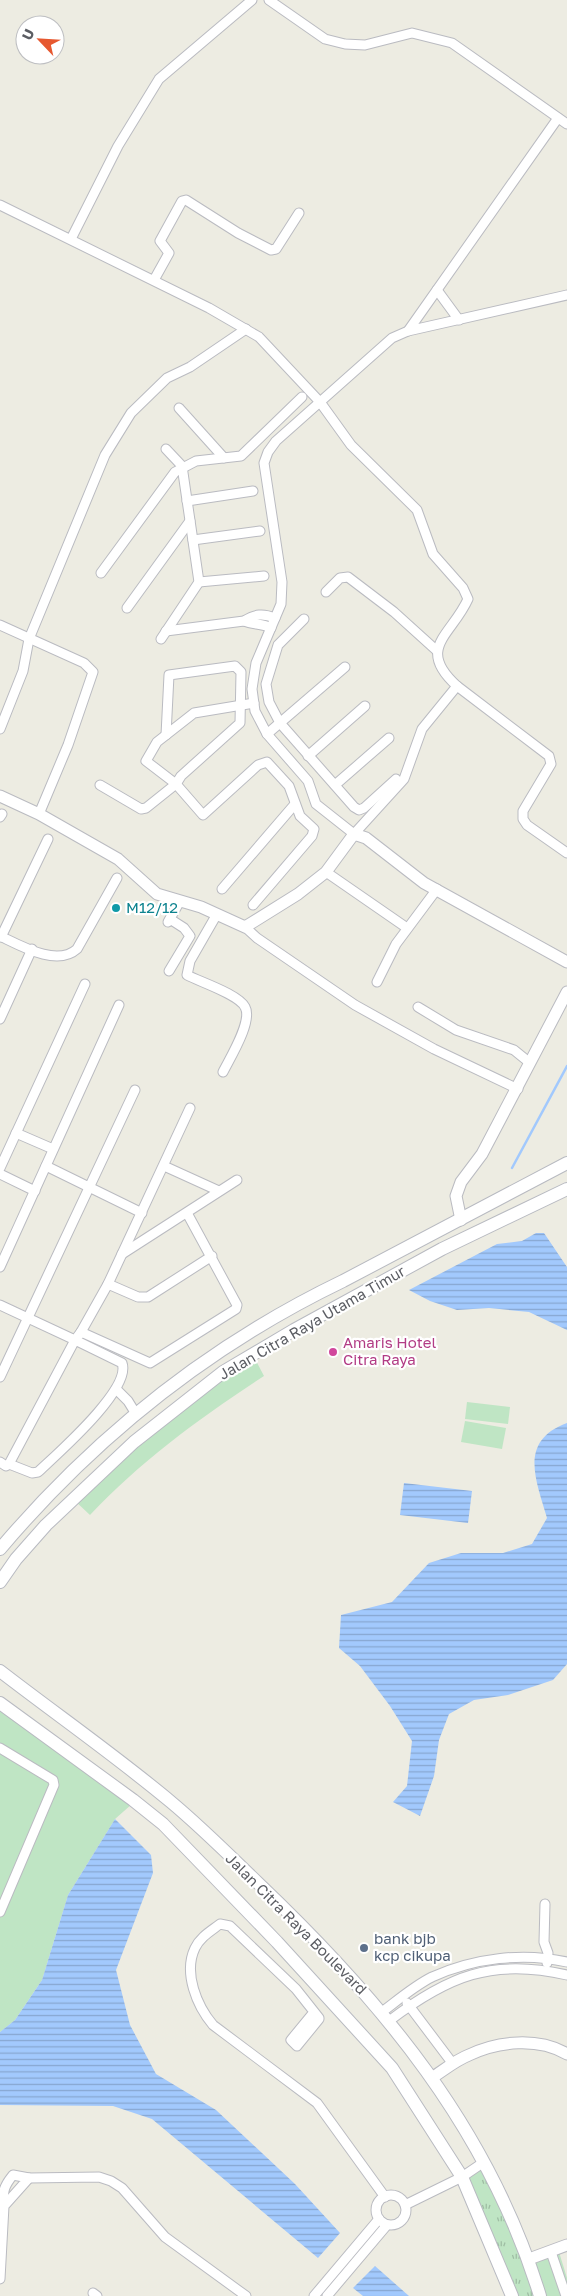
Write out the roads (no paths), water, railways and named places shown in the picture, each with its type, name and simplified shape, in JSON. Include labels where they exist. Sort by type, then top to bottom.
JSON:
[{"type":"main road","name":"Jalan Citra Raya Utama Timur","points":[[0,1549],[40,1501],[136,1414],[195,1367],[243,1335],[307,1298],[461,1220],[567,1163]]},
{"type":"main road","name":"Jalan Citra Raya Utama Timur","points":[[0,1582],[16,1559],[46,1525],[134,1442],[224,1372],[294,1330],[352,1300],[442,1249],[567,1190]]},
{"type":"main road","points":[[343,1281],[352,1300]]},
{"type":"main road","name":"Jalan Citra Raya Boulevard","points":[[2,1674],[136,1774],[195,1823],[301,1924],[385,2016],[432,2077],[484,2162],[529,2259],[540,2296]]},
{"type":"main road","name":"Jalan Citra Raya Boulevard","points":[[0,1703],[133,1800],[179,1840],[277,1942],[392,2068],[462,2177],[512,2296]]},
{"type":"street","points":[[71,239],[118,146],[159,79],[252,0]]},
{"type":"street","points":[[269,0],[325,39],[345,44],[366,44],[412,33],[452,43],[567,124]]},
{"type":"street","points":[[408,332],[558,118]]},
{"type":"street","points":[[154,280],[169,253],[160,241],[182,201],[186,200],[238,233],[272,250],[276,249],[299,213]]},
{"type":"street","points":[[0,205],[154,280],[246,329],[269,347],[320,402],[351,445],[418,510],[433,554],[463,588],[468,599],[436,650]]},
{"type":"street","points":[[437,290],[459,320]]},
{"type":"street","points":[[567,296],[408,332],[392,338],[276,441],[268,452],[264,463],[282,582],[281,604],[256,663],[252,689],[255,711],[267,734],[308,781],[316,804],[354,834],[366,838],[401,866],[437,889],[567,962]]},
{"type":"street","points":[[1,725],[23,671],[30,639],[105,454],[131,413],[167,378],[190,368],[246,329]]},
{"type":"street","points":[[101,573],[175,472],[182,466],[196,461],[241,456],[302,397]]},
{"type":"street","points":[[179,408],[224,458]]},
{"type":"street","points":[[166,449],[182,466],[199,582],[163,635],[244,621],[252,616],[266,614],[275,618]]},
{"type":"street","points":[[187,501],[253,491]]},
{"type":"street","points":[[127,608],[190,521]]},
{"type":"street","points":[[193,540],[260,531]]},
{"type":"street","points":[[199,582],[264,576]]},
{"type":"street","points":[[326,592],[340,578],[348,578],[394,612],[436,650],[438,660],[445,675],[457,686],[550,756],[551,764],[527,805],[523,819],[527,825],[567,853]]},
{"type":"street","points":[[304,620],[278,645],[266,684],[270,702],[280,723],[359,810],[364,808],[396,778]]},
{"type":"street","points":[[244,621],[252,624],[262,623],[271,628]]},
{"type":"street","points":[[0,625],[84,663],[91,668],[94,676],[39,814]]},
{"type":"street","points":[[100,785],[141,809],[146,808],[176,784],[181,776],[240,723],[241,672],[235,666],[169,675],[166,734]]},
{"type":"street","points":[[267,734],[345,668]]},
{"type":"street","points":[[245,927],[298,894],[326,872],[354,834],[404,779],[422,728],[457,686]]},
{"type":"street","points":[[253,905],[312,836],[314,829],[300,816],[289,786],[267,762],[258,765],[203,815],[176,784],[146,761],[157,742],[194,713],[254,703]]},
{"type":"street","points":[[308,756],[366,706]]},
{"type":"street","points":[[335,785],[389,738]]},
{"type":"street","points":[[0,796],[39,814],[118,859],[156,894],[216,914],[245,927],[257,938],[355,1005],[434,1049],[518,1089]]},
{"type":"street","points":[[222,889],[295,804]]},
{"type":"street","points":[[48,839],[1,937],[32,950],[61,957],[71,954],[77,948],[117,878]]},
{"type":"street","points":[[326,872],[407,928]]},
{"type":"street","points":[[377,982],[407,928],[437,889]]},
{"type":"street","points":[[169,971],[190,936],[184,928],[169,920],[180,901]]},
{"type":"street","points":[[216,914],[190,961],[187,975],[237,999],[244,1006],[247,1013],[245,1024],[223,1072]]},
{"type":"street","points":[[0,1019],[32,950]]},
{"type":"street","points":[[0,1168],[85,984]]},
{"type":"street","points":[[461,1220],[456,1196],[461,1182],[482,1154],[518,1089],[567,992]]},
{"type":"street","points":[[0,1267],[119,1006]]},
{"type":"street","points":[[418,1007],[456,1030],[514,1050],[530,1063]]},
{"type":"street","points":[[0,1377],[135,1090]]},
{"type":"street","points":[[78,1336],[122,1363],[123,1378],[97,1415],[38,1472],[32,1473],[5,1463],[78,1336],[108,1284],[190,1108]]},
{"type":"street","points":[[16,1133],[53,1150]]},
{"type":"street","points":[[46,1166],[142,1213]]},
{"type":"street","points":[[164,1166],[219,1191]]},
{"type":"street","points":[[0,1174],[34,1191]]},
{"type":"street","points":[[122,1254],[238,1180]]},
{"type":"street","points":[[0,1305],[28,1318],[146,1362],[154,1360],[236,1309],[237,1301],[187,1213]]},
{"type":"street","points":[[108,1284],[138,1297],[148,1297],[212,1256]]},
{"type":"street","points":[[116,1389],[128,1400],[136,1414]]},
{"type":"street","points":[[0,1748],[53,1780],[54,1785],[0,1912]]},
{"type":"street","points":[[545,1904],[544,1942],[548,1953],[546,1970]]},
{"type":"street","points":[[314,2012],[296,1989],[225,1924],[220,1924],[201,1939],[194,1949],[191,1965],[193,1986],[202,2011],[213,2025],[317,2103],[385,2197]]},
{"type":"street","points":[[385,2016],[400,1994],[432,1978],[471,1964],[506,1958],[548,1958],[567,1962]]},
{"type":"street","points":[[385,2016],[409,2006],[439,1986],[474,1973],[507,1968],[546,1970],[567,1975]]},
{"type":"street","points":[[400,1994],[453,2064]]},
{"type":"street","points":[[432,2077],[469,2054],[501,2044],[529,2043],[560,2050],[567,2054]]},
{"type":"street","points":[[405,2205],[462,2177],[484,2162]]},
{"type":"street","points":[[0,2279],[3,2194],[5,2184],[13,2175],[29,2178],[99,2177],[111,2181],[122,2188],[165,2237],[246,2296]]},
{"type":"street","points":[[4,2206],[29,2178]]},
{"type":"street","points":[[383,2222],[377,2209],[381,2200],[385,2197],[395,2196],[405,2205]]},
{"type":"street","points":[[383,2222],[396,2225],[404,2219],[405,2205]]},
{"type":"street","points":[[314,2296],[383,2222]]},
{"type":"street","points":[[327,2296],[383,2222]]},
{"type":"street","points":[[529,2259],[567,2245]]},
{"type":"street","points":[[550,2252],[566,2296]]},
{"type":"water","points":[[536,1233],[544,1233],[567,1267],[567,1330],[529,1312],[489,1308],[457,1310],[430,1301],[409,1290],[497,1244],[522,1241]]},
{"type":"water","points":[[567,1423],[567,1664],[553,1680],[508,1695],[474,1700],[449,1714],[439,1740],[434,1776],[420,1816],[393,1802],[407,1786],[412,1741],[390,1706],[360,1666],[339,1648],[341,1615],[392,1602],[429,1563],[461,1553],[503,1553],[532,1544],[547,1518],[536,1476],[534,1463],[536,1451],[542,1440],[552,1431]]},
{"type":"water","points":[[404,1483],[472,1491],[468,1523],[400,1515]]},
{"type":"water","points":[[115,1819],[151,1855],[153,1873],[116,1970],[130,2025],[156,2074],[216,2110],[295,2184],[340,2233],[318,2258],[152,2119],[113,2106],[0,2105],[0,2032],[15,2020],[42,1980],[68,1895]]},
{"type":"water","points":[[375,2266],[409,2296],[363,2296],[353,2288]]},
{"type":"waterway","points":[[512,1168],[567,1066]]},
{"type":"place","name":"M12/12","points":[[116,908]]},
{"type":"place","name":"Amaris Hotel Citra Raya","points":[[333,1352]]},
{"type":"place","name":"bank bjb kcp cikupa","points":[[364,1948]]}]
